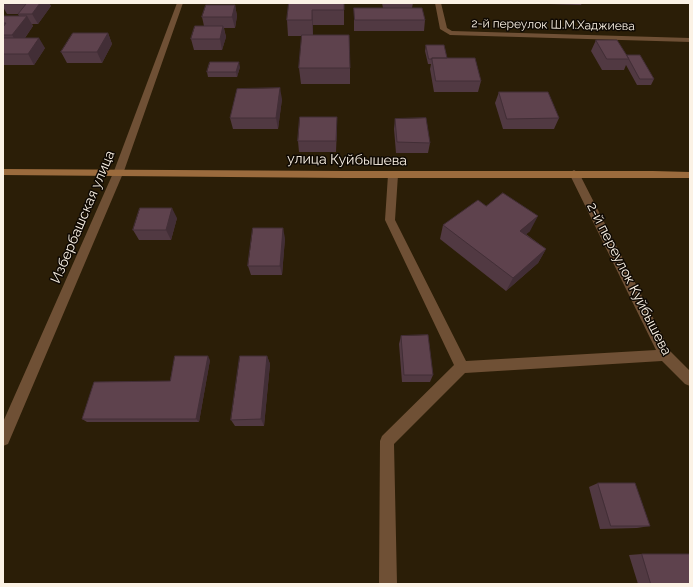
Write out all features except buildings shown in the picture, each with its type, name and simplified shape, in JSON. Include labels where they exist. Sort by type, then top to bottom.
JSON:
[{"type":"street","name":"Избербашская улица","points":[[3,439],[7,419],[119,171],[180,3]]},
{"type":"street","name":"2-й переулок Ш.М.Хаджиева","points":[[438,3],[444,29],[450,33],[690,40]]},
{"type":"street","name":"улица Куйбышева","points":[[3,172],[119,171],[393,175],[574,173],[690,175]]},
{"type":"street","name":"2-й переулок Куйбышева","points":[[574,173],[665,355],[690,380]]},
{"type":"street","points":[[393,175],[390,220],[462,368]]},
{"type":"street","points":[[388,584],[387,441],[462,368],[665,355]]}]
